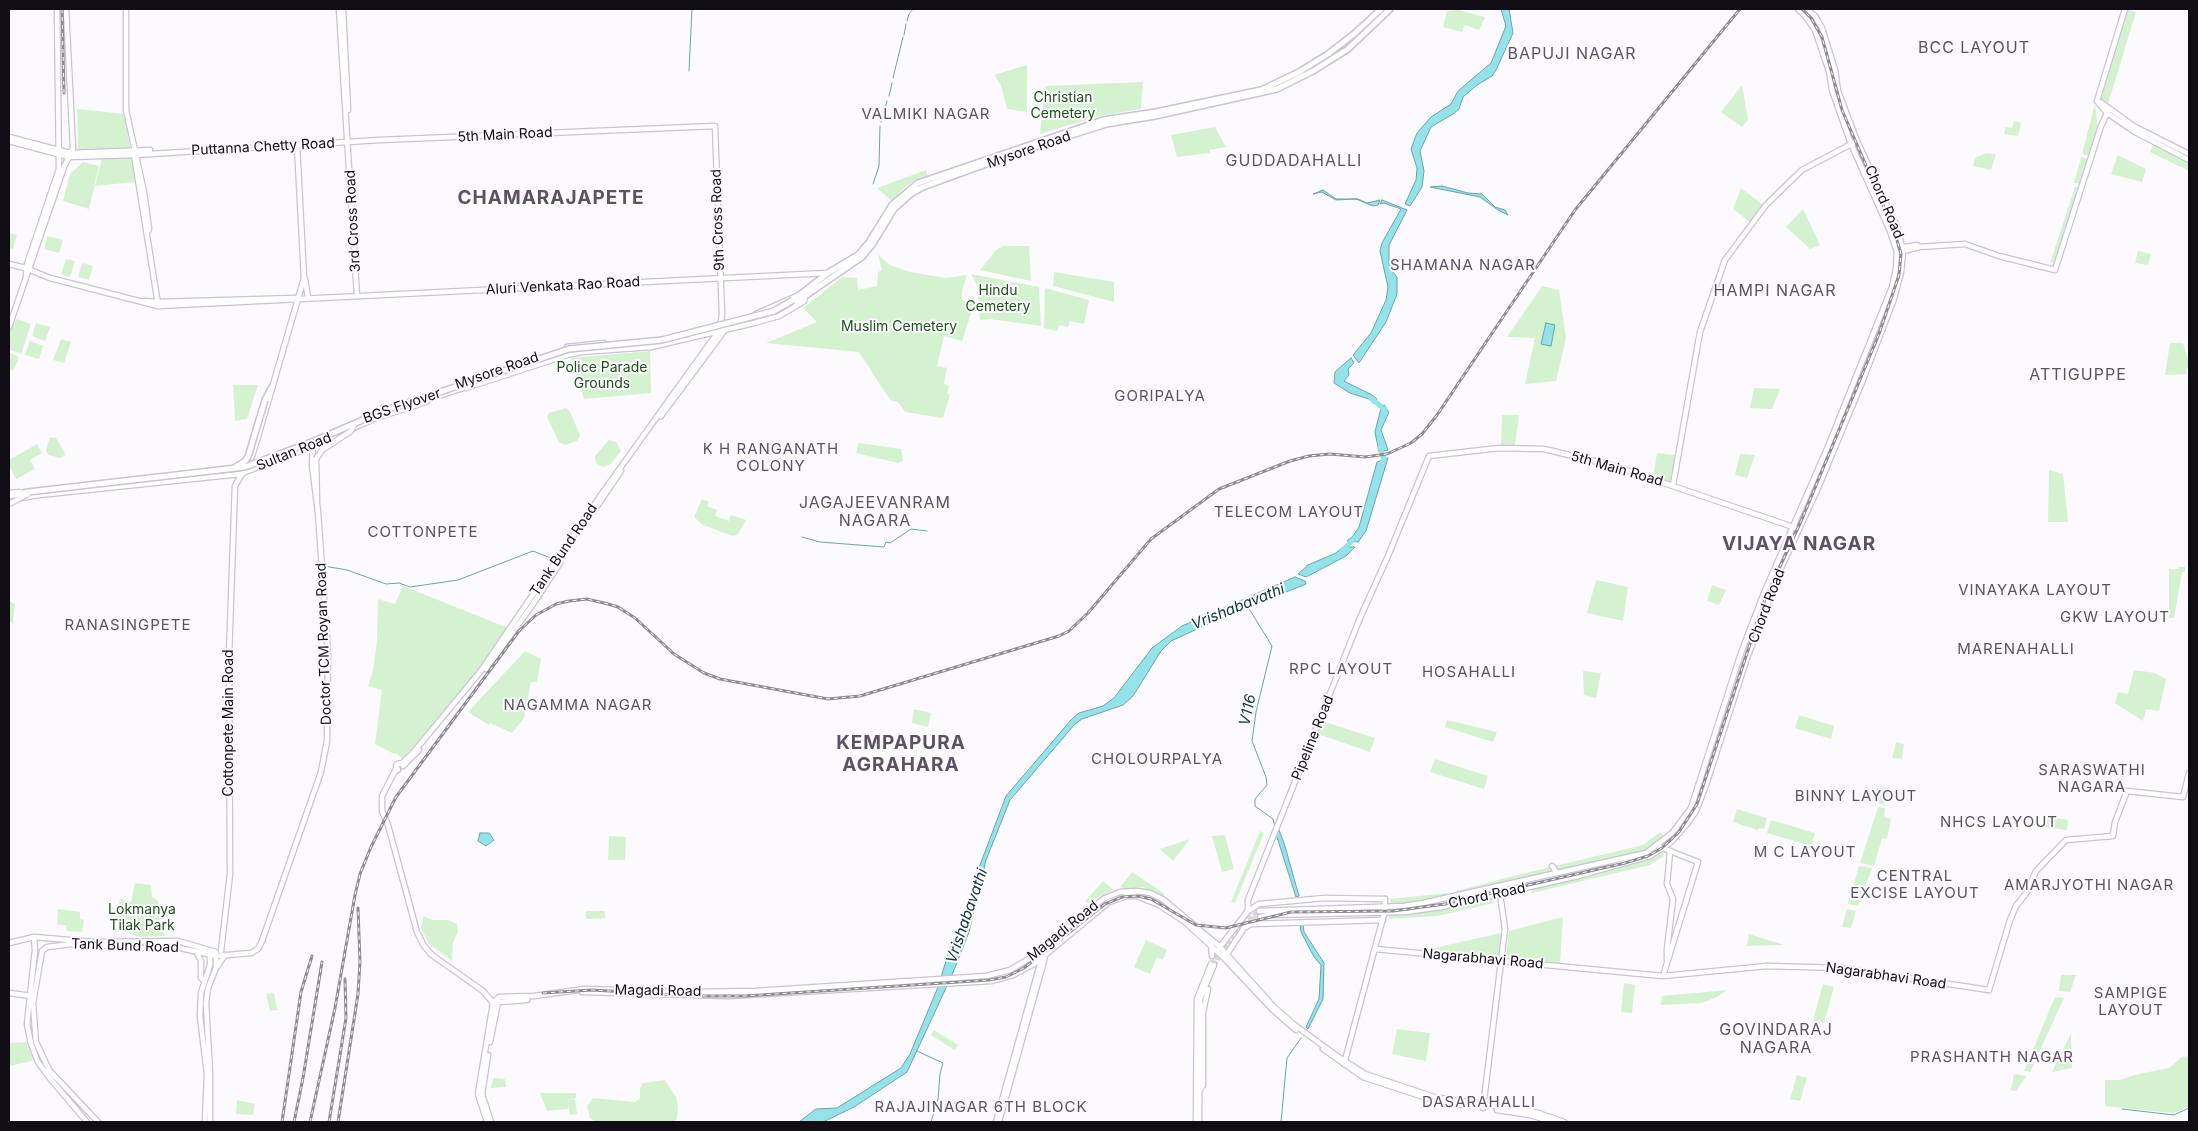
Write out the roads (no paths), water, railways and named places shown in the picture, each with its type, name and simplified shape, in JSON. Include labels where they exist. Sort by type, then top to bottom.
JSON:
[{"type":"highway","name":"Mysore Road","points":[[803,295],[828,274],[858,255],[869,242],[892,205],[918,183],[1103,120],[1242,94],[1275,85],[1328,54],[1354,34],[1381,9]]},
{"type":"highway","name":"Mysore Road","points":[[803,295],[862,257],[872,245],[894,209],[912,193],[923,187],[1022,151],[1106,124],[1155,116],[1277,90],[1340,54],[1390,9]]},
{"type":"highway","points":[[794,301],[803,295]]},
{"type":"highway","name":"BGS Flyover","points":[[28,493],[239,472],[292,453],[384,413],[571,350],[662,342],[766,315],[794,301]]},
{"type":"highway","name":"BGS Flyover","points":[[9,496],[230,472],[314,442],[386,410],[569,349],[662,340],[774,310],[794,301]]},
{"type":"highway","points":[[230,472],[242,464],[248,457],[272,387]]},
{"type":"main road","points":[[9,327],[60,169],[57,9]]},
{"type":"main road","points":[[27,269],[73,148],[66,9]]},
{"type":"main road","points":[[126,9],[126,104],[137,153],[158,304]]},
{"type":"main road","name":"3rd Cross Road","points":[[341,9],[357,296]]},
{"type":"main road","name":"Chord Road","points":[[1260,917],[1384,914],[1441,906],[1631,861],[1650,856],[1672,833],[1691,808],[1741,653],[1827,449],[1892,286],[1897,250],[1851,144],[1832,90],[1829,70],[1815,30],[1809,20],[1798,9]]},
{"type":"main road","name":"Chord Road","points":[[1259,911],[1423,903],[1646,853],[1659,847],[1683,829],[1697,809],[1747,658],[1768,604],[1769,594],[1799,529],[1882,334],[1902,272],[1903,249],[1897,227],[1857,141],[1838,91],[1835,70],[1822,28],[1814,16],[1806,9]]},
{"type":"main road","points":[[2125,9],[2098,103],[2135,132],[2189,160]]},
{"type":"main road","points":[[2108,111],[2136,128],[2189,154]]},
{"type":"main road","points":[[1897,250],[1917,245],[1919,247],[1965,244],[1999,256],[2055,270],[2108,111]]},
{"type":"main road","name":"5th Main Road","points":[[349,142],[715,126]]},
{"type":"main road","name":"9th Cross Road","points":[[715,126],[723,322]]},
{"type":"main road","points":[[9,137],[59,153]]},
{"type":"main road","points":[[9,141],[70,155],[137,153]]},
{"type":"main road","points":[[1673,485],[1700,332],[1725,260],[1766,204],[1802,170],[1857,141]]},
{"type":"main road","name":"Puttanna Chetty Road","points":[[137,153],[349,142]]},
{"type":"main road","name":"Puttanna Chetty Road","points":[[137,153],[349,142]]},
{"type":"main road","points":[[297,145],[304,278],[308,298]]},
{"type":"main road","name":"Aluri Venkata Rao Road","points":[[9,264],[158,304],[274,297],[357,296],[828,274]]},
{"type":"main road","name":"Aluri Venkata Rao Road","points":[[27,269],[50,278],[158,304]]},
{"type":"main road","name":"Cottonpete Main Road","points":[[234,486],[244,466],[252,456],[304,278]]},
{"type":"main road","points":[[718,331],[779,316],[804,301],[803,295]]},
{"type":"main road","name":"Mysore Road","points":[[313,442],[388,408],[563,348],[656,340],[758,313],[803,295]]},
{"type":"main road","points":[[723,322],[724,330]]},
{"type":"main road","name":"Tank Bund Road","points":[[402,765],[480,672],[603,492],[723,322]]},
{"type":"main road","name":"Tank Bund Road","points":[[402,765],[413,758],[478,681],[531,607],[631,456],[724,330]]},
{"type":"main road","name":"Mysore Road","points":[[348,429],[566,355],[581,352],[651,347],[713,335]]},
{"type":"main road","name":"BGS Flyover","points":[[318,500],[316,464],[318,454],[351,432],[354,425]]},
{"type":"main road","name":"Sultan Road","points":[[240,474],[255,466],[348,429]]},
{"type":"main road","name":"Doctor TCM Royan Road","points":[[218,954],[252,953],[262,941],[320,772],[325,749],[328,654],[318,500],[312,466],[313,442]]},
{"type":"main road","name":"5th Main Road","points":[[1429,456],[1499,448],[1544,449],[1611,465],[1799,529]]},
{"type":"main road","points":[[9,496],[41,488],[255,466],[252,456]]},
{"type":"main road","name":"Pipeline Road","points":[[1248,910],[1248,900],[1360,618],[1392,548],[1429,456]]},
{"type":"main road","points":[[9,496],[230,472],[240,474]]},
{"type":"main road","name":"Cottonpete Main Road","points":[[218,954],[230,874],[229,649],[234,486],[230,472]]},
{"type":"main road","points":[[9,504],[28,493]]},
{"type":"main road","points":[[402,765],[397,764],[397,770],[384,796],[384,810],[390,825],[418,932],[425,946],[433,954],[489,993],[496,1003],[482,1094],[489,1122]]},
{"type":"main road","points":[[397,770],[382,796],[382,811],[388,825],[417,932],[424,946],[432,955],[483,991],[496,1003]]},
{"type":"main road","name":"Nagarabhavi Road","points":[[1375,949],[1663,976],[1767,966],[1841,968],[1989,990],[2010,920],[2016,906],[2027,892],[2036,871],[2066,840],[2114,836],[2115,822],[2123,796],[2127,790],[2183,797],[2189,773]]},
{"type":"main road","points":[[1659,847],[1698,862],[1663,976]]},
{"type":"main road","points":[[1668,964],[1667,949],[1672,899],[1666,884],[1670,852]]},
{"type":"main road","points":[[1552,866],[1557,873]]},
{"type":"main road","points":[[1484,1106],[1505,929],[1499,887]]},
{"type":"main road","name":"Magadi Road","points":[[951,981],[999,974],[1020,965],[1105,898],[1120,892],[1137,891],[1150,893],[1164,900],[1226,956],[1272,1009],[1344,1063],[1365,1074],[1434,1097],[1530,1115],[1553,1122]]},
{"type":"main road","name":"Magadi Road","points":[[496,1003],[581,992],[716,997],[951,981],[992,981],[1013,975],[1040,959],[1102,907],[1114,900],[1127,896],[1137,896],[1159,905],[1184,921],[1212,943]]},
{"type":"main road","points":[[1218,949],[1248,910],[1266,902],[1385,899],[1384,914],[1344,1063]]},
{"type":"main road","points":[[1248,900],[1257,906]]},
{"type":"main road","points":[[1294,915],[1298,922]]},
{"type":"main road","points":[[1226,956],[1244,928],[1250,924],[1382,920]]},
{"type":"main road","points":[[1212,956],[1212,943],[1228,936]]},
{"type":"main road","points":[[34,937],[37,962],[27,1024],[31,1044],[38,1062],[87,1122]]},
{"type":"main road","name":"Tank Bund Road","points":[[9,943],[34,937],[93,942],[178,941],[218,954]]},
{"type":"main road","name":"Tank Bund Road","points":[[37,962],[42,951],[48,947],[64,944],[142,948],[181,947],[218,954]]},
{"type":"main road","points":[[998,1122],[1045,955],[1043,948]]},
{"type":"main road","points":[[194,950],[200,956],[201,978],[210,983]]},
{"type":"main road","points":[[998,1122],[1040,964],[1037,953]]},
{"type":"main road","points":[[210,1122],[210,1073],[206,1014],[210,983],[216,968],[218,954]]},
{"type":"main road","points":[[216,968],[218,954]]},
{"type":"main road","points":[[205,1122],[207,1074],[200,1016],[201,993],[204,981],[218,954]]},
{"type":"main road","points":[[1197,1122],[1195,1094],[1200,999],[1212,965]]},
{"type":"main road","points":[[1197,1122],[1195,1094],[1203,1084],[1202,1012],[1208,989]]},
{"type":"main road","points":[[9,993],[32,996]]},
{"type":"main road","points":[[32,996],[36,1042],[49,1070],[98,1122]]},
{"type":"main road","points":[[58,1088],[63,1084]]},
{"type":"main road","name":"Magadi Road","points":[[1484,1106],[1532,1112],[1564,1122]]},
{"type":"water","points":[[1501,9],[1509,9],[1513,33],[1496,70],[1492,76],[1477,85],[1463,97],[1459,109],[1431,127],[1420,151],[1424,171],[1422,187],[1410,206],[1405,204],[1416,180],[1417,168],[1411,149],[1417,133],[1431,117],[1451,104],[1458,91],[1491,63],[1506,26]]},
{"type":"water","points":[[1442,186],[1468,193],[1482,194],[1495,207],[1505,210],[1508,215],[1498,210],[1480,197],[1430,187]]},
{"type":"water","points":[[1323,190],[1336,199],[1356,199],[1336,200],[1322,192],[1313,194]]},
{"type":"water","points":[[1356,199],[1367,203],[1380,200],[1378,205],[1373,206]]},
{"type":"water","points":[[1382,200],[1407,210],[1389,245],[1389,264],[1397,277],[1397,294],[1386,322],[1359,363],[1353,355],[1371,333],[1386,300],[1388,287],[1380,251],[1382,243],[1401,209],[1384,203],[1380,204]]},
{"type":"water","points":[[1546,323],[1555,325],[1551,346],[1541,344]]},
{"type":"water","points":[[1351,358],[1354,363],[1348,369],[1349,375],[1344,381],[1372,395],[1377,399],[1374,404],[1369,399],[1350,393],[1334,383],[1335,372]]},
{"type":"water","points":[[1384,405],[1389,412],[1381,430],[1388,450],[1379,452],[1375,432],[1381,408]]},
{"type":"water","points":[[1388,458],[1366,531],[1358,542],[1347,541],[1359,527],[1377,462]]},
{"type":"water","points":[[1343,547],[1355,547],[1346,556],[1306,577],[1298,574],[1308,565],[1336,553]]},
{"type":"water","points":[[1295,577],[1305,581],[1306,584],[1219,619],[1171,641],[1161,651],[1133,696],[1123,705],[1082,719],[1075,724],[1010,800],[986,860],[969,932],[952,975],[907,1072],[854,1107],[823,1122],[799,1122],[816,1109],[837,1108],[901,1068],[910,1054],[938,987],[950,948],[968,907],[974,881],[1006,796],[1071,720],[1079,713],[1103,706],[1114,698],[1152,648],[1182,626]]},
{"type":"water","points":[[1279,830],[1299,896],[1296,897],[1276,834]]},
{"type":"water","points":[[480,833],[489,833],[494,840],[486,846],[478,841]]},
{"type":"water","points":[[1300,925],[1303,925],[1304,932],[1324,963],[1323,999],[1308,1029],[1306,1027],[1319,999],[1321,965],[1314,957],[1301,932]]},
{"type":"waterway","points":[[689,71],[692,9]]},
{"type":"waterway","points":[[907,21],[913,9]]},
{"type":"waterway","points":[[904,35],[906,24]]},
{"type":"waterway","points":[[893,78],[903,37]]},
{"type":"waterway","points":[[889,96],[892,83]]},
{"type":"waterway","points":[[881,122],[887,101]]},
{"type":"waterway","points":[[873,184],[879,166],[880,126]]},
{"type":"waterway","name":"Vrishabavathi","points":[[1371,398],[1385,410],[1384,412]]},
{"type":"waterway","name":"Vrishabavathi","points":[[1380,447],[1384,459],[1382,465]]},
{"type":"waterway","points":[[802,537],[820,542],[884,547],[886,542],[890,543],[911,529],[927,531]]},
{"type":"waterway","name":"Vrishabavathi","points":[[1342,551],[1355,538]]},
{"type":"waterway","points":[[324,566],[347,570],[386,584],[399,583],[410,587],[458,580],[533,551],[551,558]]},
{"type":"waterway","name":"V116","points":[[1248,607],[1272,646],[1256,712],[1252,741],[1266,777],[1267,785],[1255,799],[1255,806],[1273,819],[1275,827]]},
{"type":"waterway","name":"V116","points":[[1281,1122],[1287,1058],[1301,1038]]},
{"type":"waterway","points":[[917,1051],[943,1063],[938,1099],[931,1122]]},
{"type":"waterway","points":[[2122,1109],[2174,1115],[2189,1108]]},
{"type":"tunnel","points":[[1211,964],[1243,922],[1259,911]]},
{"type":"tunnel","points":[[1242,928],[1253,919],[1260,917]]},
{"type":"tunnel","points":[[1214,965],[1231,942]]},
{"type":"railway","points":[[62,9],[64,93]]},
{"type":"railway","points":[[310,1122],[335,1008],[355,895],[360,874],[371,847],[396,797],[519,631],[536,615],[556,604],[569,601],[587,599],[608,604],[618,607],[635,618],[674,654],[704,673],[720,679],[828,699],[860,696],[1059,636],[1069,631],[1088,613],[1151,539],[1219,489],[1290,461],[1309,456],[1330,454],[1365,457],[1387,454],[1411,443],[1422,434],[1437,415],[1575,210],[1740,9]]},
{"type":"railway","points":[[543,993],[592,990],[694,996],[745,996],[989,980],[1006,977],[1024,968],[1105,904],[1122,897],[1137,896],[1151,899],[1196,925],[1226,928],[1291,912],[1393,911],[1445,904],[1625,863],[1648,856],[1662,848],[1679,832],[1697,804],[1765,599],[1802,519],[1879,334],[1899,275],[1901,254],[1894,230],[1842,110],[1822,37],[1811,18],[1802,9]]},
{"type":"railway","points":[[338,1122],[358,994],[360,962],[358,908]]},
{"type":"railway","points":[[282,1122],[301,992],[312,956]]},
{"type":"railway","points":[[294,1122],[322,962]]},
{"type":"railway","points":[[329,1122],[346,1018],[345,979]]},
{"type":"district","name":"BCC LAYOUT","points":[[1974,48]]},
{"type":"district","name":"BAPUJI NAGAR","points":[[1572,54]]},
{"type":"district","name":"VALMIKI NAGAR","points":[[926,114]]},
{"type":"district","name":"GUDDADAHALLI","points":[[1294,161]]},
{"type":"district","name":"CHAMARAJAPETE","points":[[551,198]]},
{"type":"district","name":"SHAMANA NAGAR","points":[[1463,265]]},
{"type":"district","name":"HAMPI NAGAR","points":[[1775,291]]},
{"type":"district","name":"ATTIGUPPE","points":[[2078,375]]},
{"type":"district","name":"GORIPALYA","points":[[1160,396]]},
{"type":"district","name":"K H RANGANATH COLONY","points":[[771,458]]},
{"type":"district","name":"JAGAJEEVANRAM NAGARA","points":[[875,512]]},
{"type":"district","name":"TELECOM LAYOUT","points":[[1289,512]]},
{"type":"district","name":"COTTONPETE","points":[[423,532]]},
{"type":"district","name":"VIJAYA NAGAR","points":[[1799,544]]},
{"type":"district","name":"VINAYAKA LAYOUT","points":[[2035,590]]},
{"type":"district","name":"GKW LAYOUT","points":[[2115,617]]},
{"type":"district","name":"RANASINGPETE","points":[[128,625]]},
{"type":"district","name":"MARENAHALLI","points":[[2016,649]]},
{"type":"district","name":"RPC LAYOUT","points":[[1341,669]]},
{"type":"district","name":"HOSAHALLI","points":[[1469,672]]},
{"type":"district","name":"NAGAMMA NAGAR","points":[[578,705]]},
{"type":"district","name":"KEMPAPURA AGRAHARA","points":[[901,754]]},
{"type":"district","name":"CHOLOURPALYA","points":[[1157,759]]},
{"type":"district","name":"SARASWATHI NAGARA","points":[[2092,778]]},
{"type":"district","name":"BINNY LAYOUT","points":[[1856,796]]},
{"type":"district","name":"NHCS LAYOUT","points":[[1999,822]]},
{"type":"district","name":"M C LAYOUT","points":[[1805,852]]},
{"type":"district","name":"CENTRAL EXCISE LAYOUT","points":[[1915,884]]},
{"type":"district","name":"AMARJYOTHI NAGAR","points":[[2089,885]]},
{"type":"district","name":"SAMPIGE LAYOUT","points":[[2131,1002]]},
{"type":"district","name":"GOVINDARAJ NAGARA","points":[[1776,1039]]},
{"type":"district","name":"PRASHANTH NAGAR","points":[[1992,1057]]},
{"type":"district","name":"DASARAHALLI","points":[[1479,1102]]},
{"type":"district","name":"RAJAJINAGAR 6TH BLOCK","points":[[981,1107]]},
{"type":"park label","name":"Christian Cemetery","points":[[1063,106]]},
{"type":"park label","name":"Hindu Cemetery","points":[[998,300]]},
{"type":"park label","name":"Muslim Cemetery","points":[[899,327]]},
{"type":"park label","name":"Police Parade Grounds","points":[[602,376]]},
{"type":"park label","name":"Lokmanya Tilak Park","points":[[142,918]]}]
